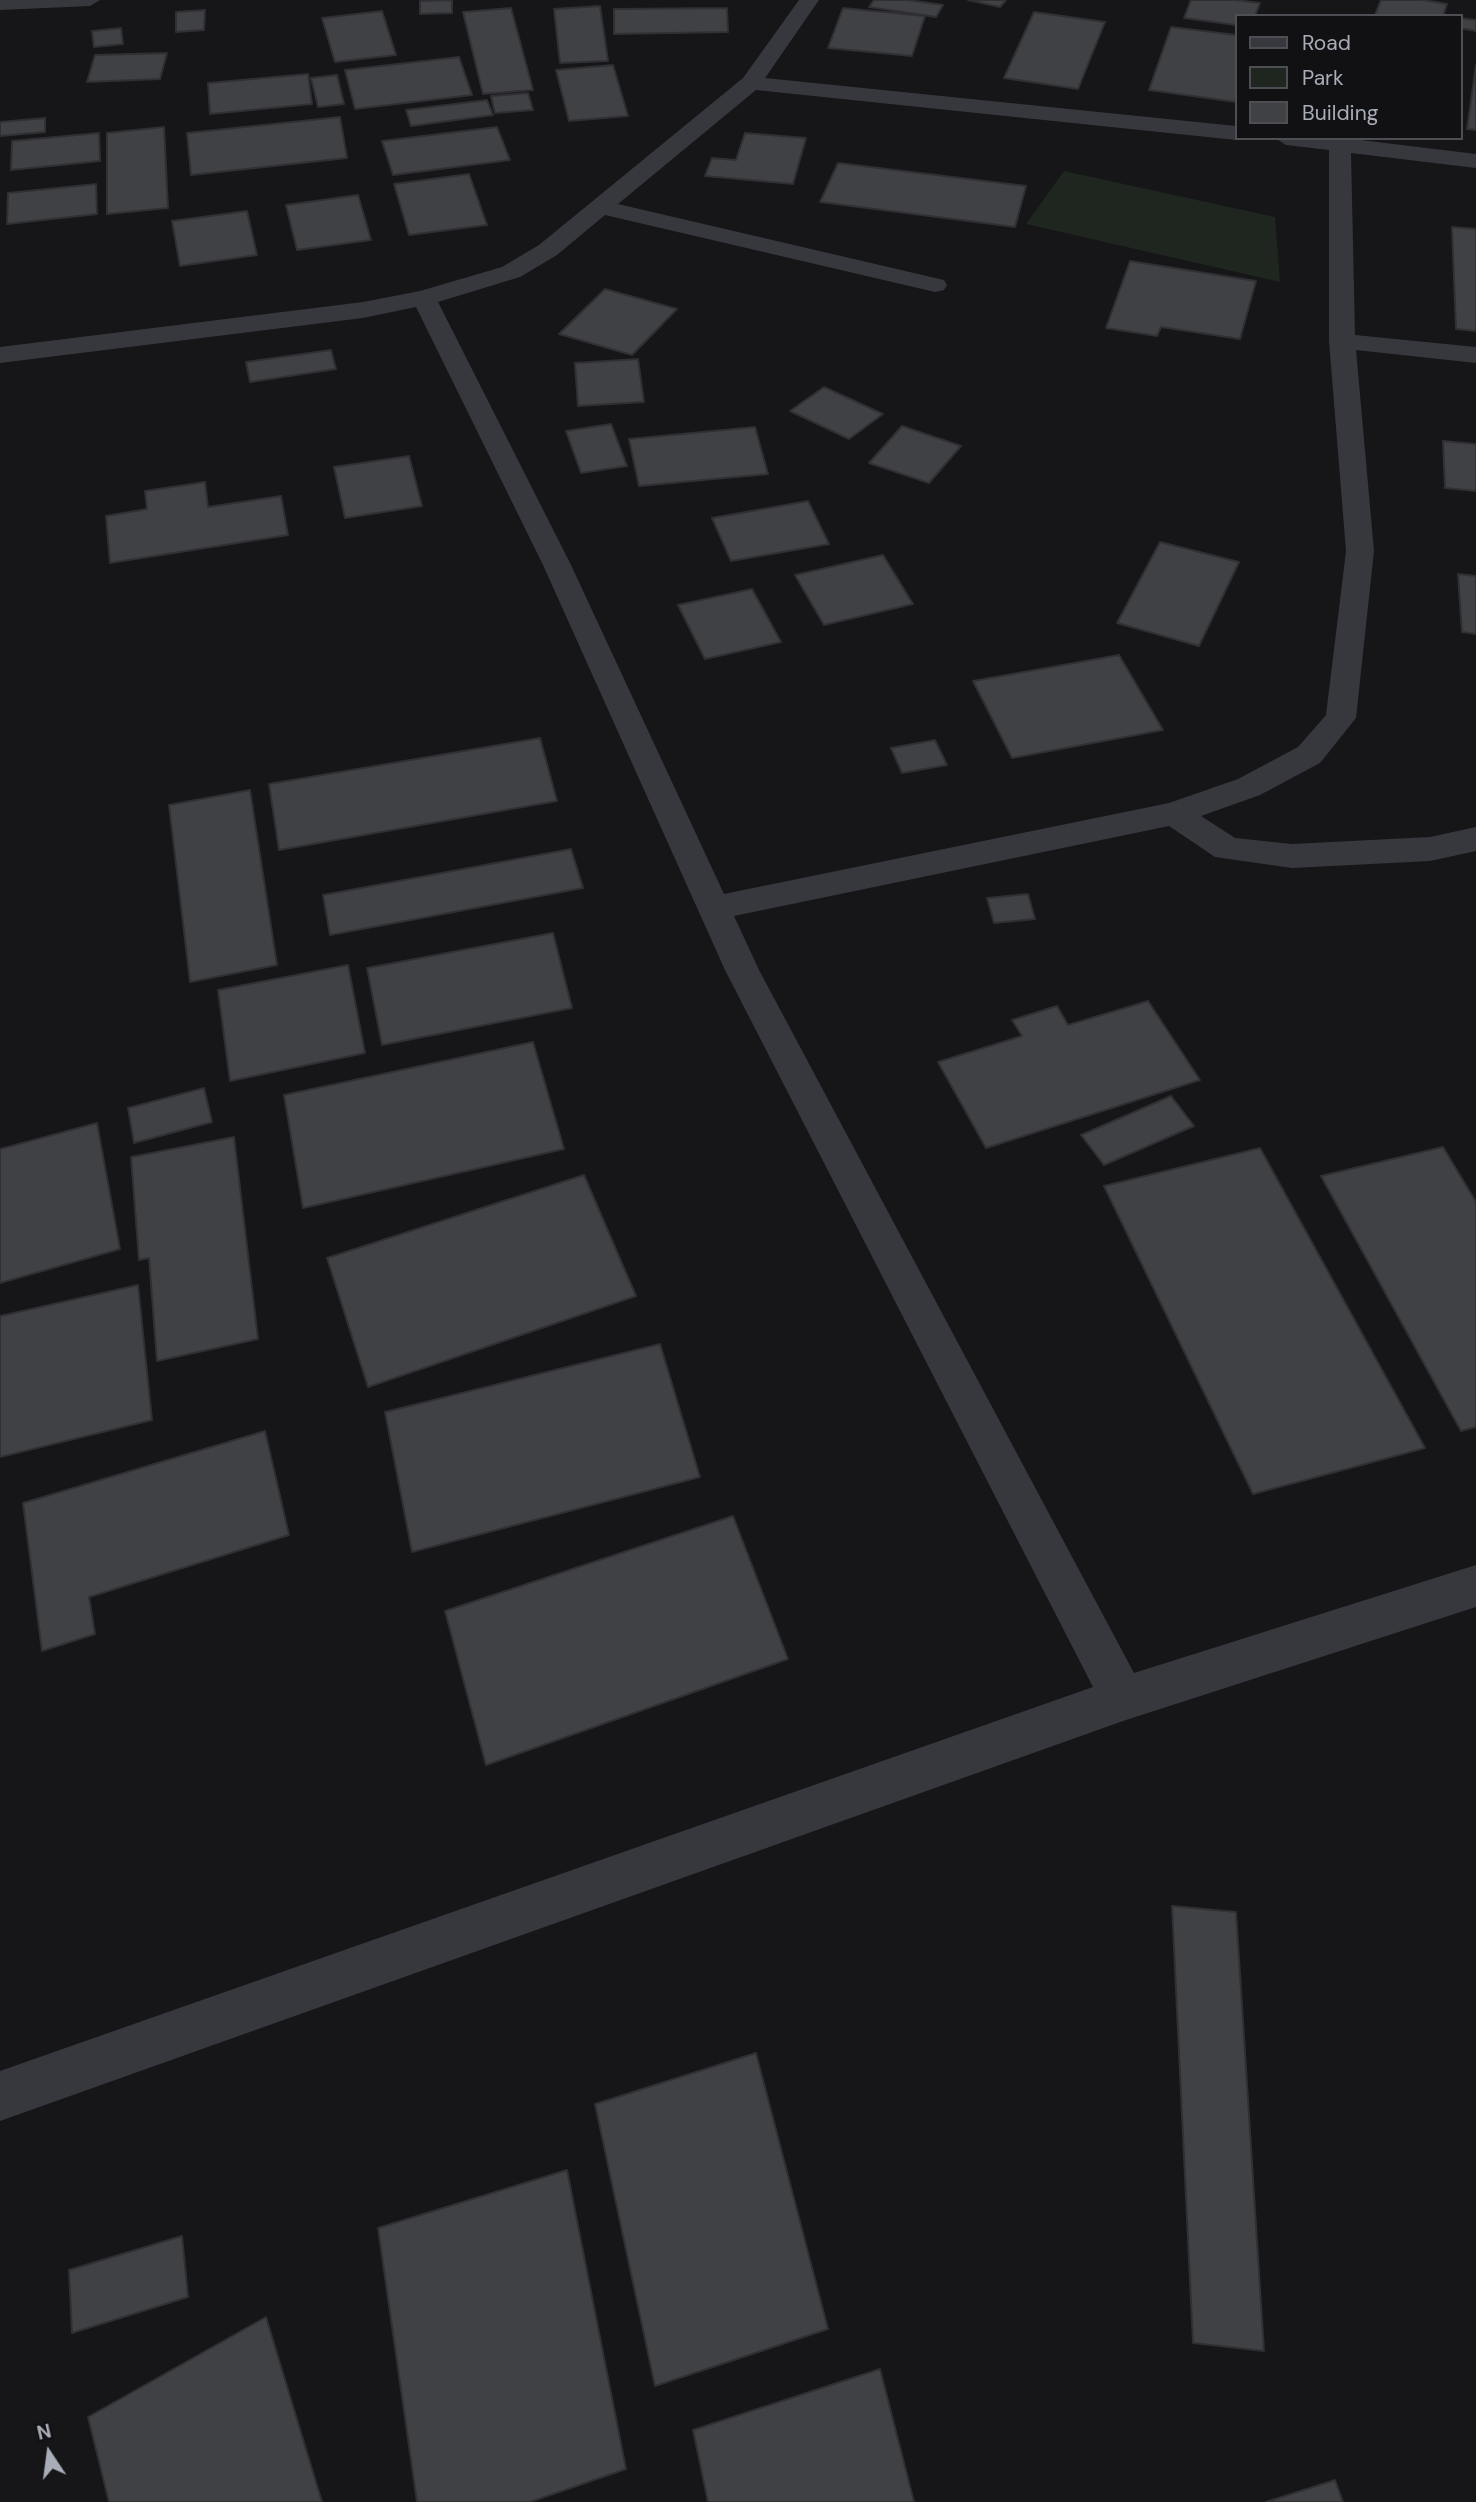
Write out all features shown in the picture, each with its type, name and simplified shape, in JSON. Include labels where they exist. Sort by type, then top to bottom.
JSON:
[{"type":"street","points":[[0,4],[90,0]]},
{"type":"street","points":[[0,355],[363,310],[424,298],[511,272],[548,250],[751,83],[809,0]]},
{"type":"street","points":[[751,83],[1234,133]]},
{"type":"street","points":[[1304,140],[1476,161]]},
{"type":"street","points":[[715,908],[1174,814],[1249,788],[1309,755],[1341,718],[1360,551],[1342,341],[1340,144]]},
{"type":"street","points":[[600,207],[935,285]]},
{"type":"street","points":[[424,298],[558,565],[742,970],[1123,1699]]},
{"type":"street","points":[[1342,341],[1476,355]]},
{"type":"street","points":[[1174,814],[1227,849],[1292,856],[1430,849],[1476,839]]},
{"type":"street","points":[[0,2096],[1123,1699],[1476,1586]]},
{"type":"green space","points":[[1064,171],[1275,217],[1280,282],[1026,224]]},
{"type":"building","points":[[452,0],[452,13],[420,14],[420,1]]},
{"type":"building","points":[[874,0],[908,0],[943,5],[936,17],[869,7]]},
{"type":"building","points":[[968,0],[1006,0],[1000,7]]},
{"type":"building","points":[[1191,0],[1260,3],[1256,14],[1234,14],[1234,25],[1184,18]]},
{"type":"building","points":[[1381,0],[1423,0],[1447,4],[1444,14],[1375,14]]},
{"type":"building","points":[[600,6],[608,61],[560,63],[554,9]]},
{"type":"building","points":[[511,8],[533,90],[483,94],[463,12]]},
{"type":"building","points":[[727,8],[728,32],[614,34],[614,9]]},
{"type":"building","points":[[843,8],[925,16],[912,56],[828,48]]},
{"type":"building","points":[[205,10],[204,30],[176,32],[176,12]]},
{"type":"building","points":[[382,11],[396,55],[335,62],[322,18]]},
{"type":"building","points":[[1034,12],[1105,22],[1078,89],[1004,78]]},
{"type":"building","points":[[1462,18],[1476,20],[1476,31],[1462,28]]},
{"type":"building","points":[[1171,27],[1234,35],[1234,102],[1149,90]]},
{"type":"building","points":[[121,28],[123,44],[94,47],[92,31]]},
{"type":"building","points":[[167,53],[160,79],[87,82],[95,55]]},
{"type":"building","points":[[459,57],[472,95],[355,109],[345,70]]},
{"type":"building","points":[[613,65],[628,116],[569,121],[556,70]]},
{"type":"building","points":[[1476,65],[1476,130],[1467,129]]},
{"type":"building","points":[[308,74],[312,104],[210,114],[208,83]]},
{"type":"building","points":[[337,75],[344,104],[318,107],[311,78]]},
{"type":"building","points":[[528,93],[533,110],[495,113],[491,96]]},
{"type":"building","points":[[487,100],[493,115],[411,126],[406,110]]},
{"type":"building","points":[[340,117],[347,158],[191,175],[187,133]]},
{"type":"building","points":[[45,118],[45,132],[0,136],[0,122]]},
{"type":"building","points":[[164,127],[168,208],[107,214],[107,133]]},
{"type":"building","points":[[497,127],[510,160],[393,175],[382,141]]},
{"type":"building","points":[[99,133],[100,161],[11,170],[12,141]]},
{"type":"building","points":[[745,133],[806,138],[793,184],[705,176],[712,158],[736,160]]},
{"type":"building","points":[[838,163],[1026,186],[1015,227],[820,202]]},
{"type":"building","points":[[469,174],[487,225],[409,235],[394,184]]},
{"type":"building","points":[[96,184],[97,214],[7,224],[8,193]]},
{"type":"building","points":[[358,195],[371,240],[297,250],[286,205]]},
{"type":"building","points":[[247,211],[257,255],[180,266],[172,221]]},
{"type":"building","points":[[1452,227],[1476,229],[1476,331],[1456,329]]},
{"type":"building","points":[[1130,261],[1256,281],[1240,339],[1161,327],[1157,336],[1106,328]]},
{"type":"building","points":[[605,289],[677,309],[632,355],[559,334]]},
{"type":"building","points":[[331,350],[336,369],[250,382],[246,362]]},
{"type":"building","points":[[638,359],[644,402],[578,406],[575,363]]},
{"type":"building","points":[[824,387],[883,414],[849,439],[790,411]]},
{"type":"building","points":[[611,424],[627,466],[581,473],[566,431]]},
{"type":"building","points":[[902,426],[961,446],[929,483],[869,463]]},
{"type":"building","points":[[755,427],[768,474],[639,486],[629,439]]},
{"type":"building","points":[[1443,441],[1476,444],[1476,491],[1445,488]]},
{"type":"building","points":[[409,456],[422,506],[345,518],[334,467]]},
{"type":"building","points":[[205,482],[208,507],[281,496],[288,535],[110,563],[106,516],[147,509],[145,491]]},
{"type":"building","points":[[808,501],[829,544],[731,561],[712,518]]},
{"type":"building","points":[[1160,542],[1239,562],[1199,646],[1117,623]]},
{"type":"building","points":[[883,555],[913,604],[824,625],[795,575]]},
{"type":"building","points":[[1458,574],[1476,576],[1476,634],[1462,632]]},
{"type":"building","points":[[752,589],[781,642],[705,659],[678,605]]},
{"type":"building","points":[[1119,655],[1163,730],[1012,758],[973,681]]},
{"type":"building","points":[[540,738],[557,801],[279,850],[269,784]]},
{"type":"building","points":[[935,740],[947,765],[902,773],[891,748]]},
{"type":"building","points":[[250,790],[277,965],[190,982],[169,805]]},
{"type":"building","points":[[571,849],[583,888],[330,935],[323,895]]},
{"type":"building","points":[[1028,894],[1035,919],[994,923],[987,898]]},
{"type":"building","points":[[553,933],[572,1008],[382,1045],[367,968]]},
{"type":"building","points":[[348,965],[365,1053],[230,1081],[218,990]]},
{"type":"building","points":[[1148,1001],[1200,1080],[986,1148],[938,1062],[1022,1036],[1012,1020],[1057,1006],[1068,1025]]},
{"type":"building","points":[[533,1042],[564,1149],[303,1208],[284,1095]]},
{"type":"building","points":[[204,1088],[212,1122],[134,1143],[128,1108]]},
{"type":"building","points":[[1171,1096],[1194,1126],[1104,1165],[1081,1135]]},
{"type":"building","points":[[97,1123],[120,1249],[0,1283],[0,1149]]},
{"type":"building","points":[[234,1137],[258,1339],[157,1361],[149,1258],[139,1260],[131,1157]]},
{"type":"building","points":[[1443,1147],[1476,1202],[1476,1427],[1461,1431],[1321,1176]]},
{"type":"building","points":[[1260,1148],[1425,1448],[1253,1494],[1104,1186]]},
{"type":"building","points":[[584,1175],[636,1296],[368,1387],[327,1258]]},
{"type":"building","points":[[138,1285],[152,1420],[0,1457],[0,1316]]},
{"type":"building","points":[[660,1344],[700,1477],[412,1552],[385,1412]]},
{"type":"building","points":[[265,1431],[289,1535],[89,1597],[95,1634],[42,1651],[23,1503]]},
{"type":"building","points":[[733,1516],[788,1659],[486,1765],[445,1611]]},
{"type":"building","points":[[1172,1906],[1236,1912],[1264,2351],[1193,2343]]},
{"type":"building","points":[[756,2053],[828,2329],[655,2386],[595,2104]]},
{"type":"building","points":[[567,2170],[626,2469],[530,2502],[417,2502],[378,2228]]},
{"type":"building","points":[[182,2236],[188,2297],[72,2333],[69,2270]]},
{"type":"building","points":[[266,2317],[322,2502],[109,2502],[88,2417]]},
{"type":"building","points":[[880,2369],[914,2502],[708,2502],[693,2430]]},
{"type":"building","points":[[1335,2480],[1343,2502],[1266,2502]]}]
